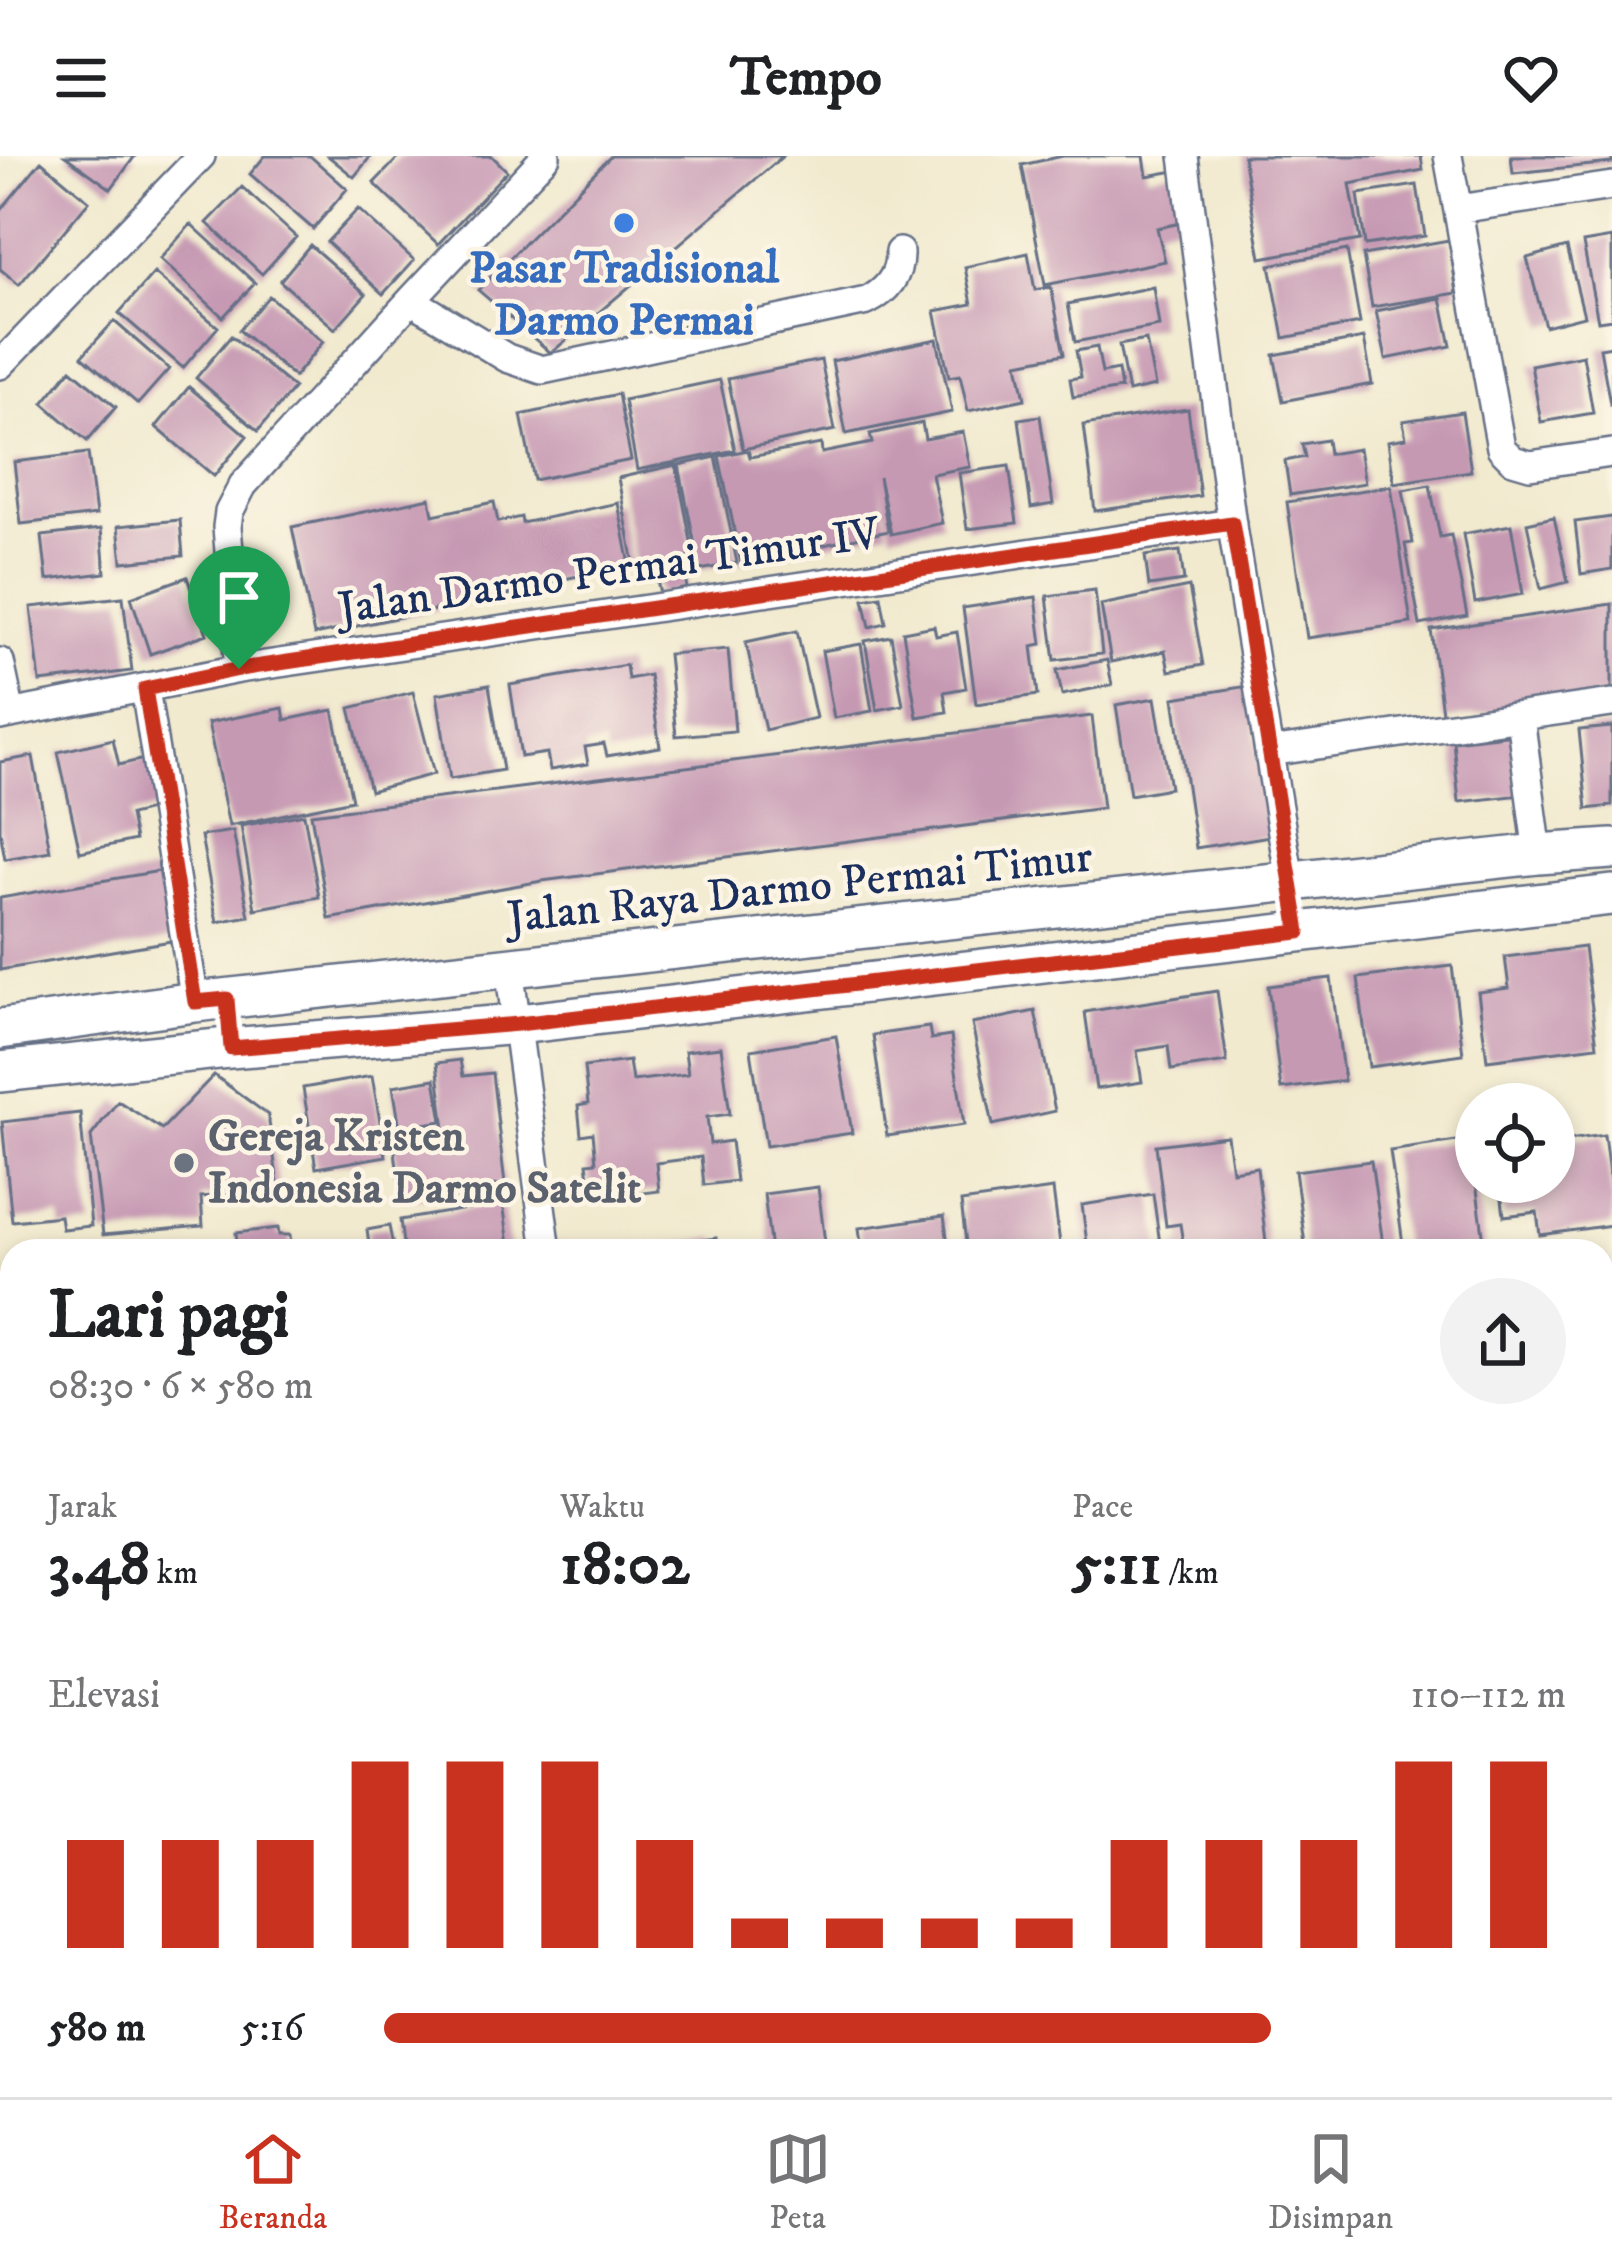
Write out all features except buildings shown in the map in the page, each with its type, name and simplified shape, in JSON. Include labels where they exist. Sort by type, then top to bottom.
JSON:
[{"type":"main road","name":"Jalan Raya Darmo Permai Timur","points":[[0,1029],[211,1000],[1612,848]]},
{"type":"main road","points":[[1290,881],[1299,932]]},
{"type":"main road","points":[[0,1072],[518,1024],[1612,895]]},
{"type":"main road","points":[[211,1000],[231,1048]]},
{"type":"main road","points":[[64,1021],[70,1065]]},
{"type":"street","points":[[0,365],[201,156]]},
{"type":"street","points":[[239,669],[228,542],[235,498],[410,300],[546,156]]},
{"type":"street","points":[[1184,156],[1232,523],[1290,881]]},
{"type":"street","points":[[1448,156],[1501,448],[1513,460],[1530,465],[1612,453]]},
{"type":"street","points":[[1458,209],[1612,186]]},
{"type":"street","points":[[410,300],[507,358],[542,370],[867,301],[892,281],[899,252]]},
{"type":"street","name":"Jalan Darmo Permai Timur IV","points":[[6,715],[239,669],[1232,523]]},
{"type":"street","points":[[0,662],[6,715]]},
{"type":"street","points":[[145,689],[211,1000]]},
{"type":"street","points":[[1269,752],[1612,703]]},
{"type":"street","points":[[1520,717],[1538,854]]},
{"type":"street","points":[[509,967],[545,1239]]},
{"type":"place","name":"Pasar Tradisional Darmo Permai","points":[[624,223]]},
{"type":"place","name":"Gereja Kristen Indonesia Darmo Satelit","points":[[184,1163]]},
{"type":"route","points":[[1232,523],[1299,932],[518,1024],[231,1048],[227,999],[195,1002],[145,689],[239,669],[1232,523]]}]
